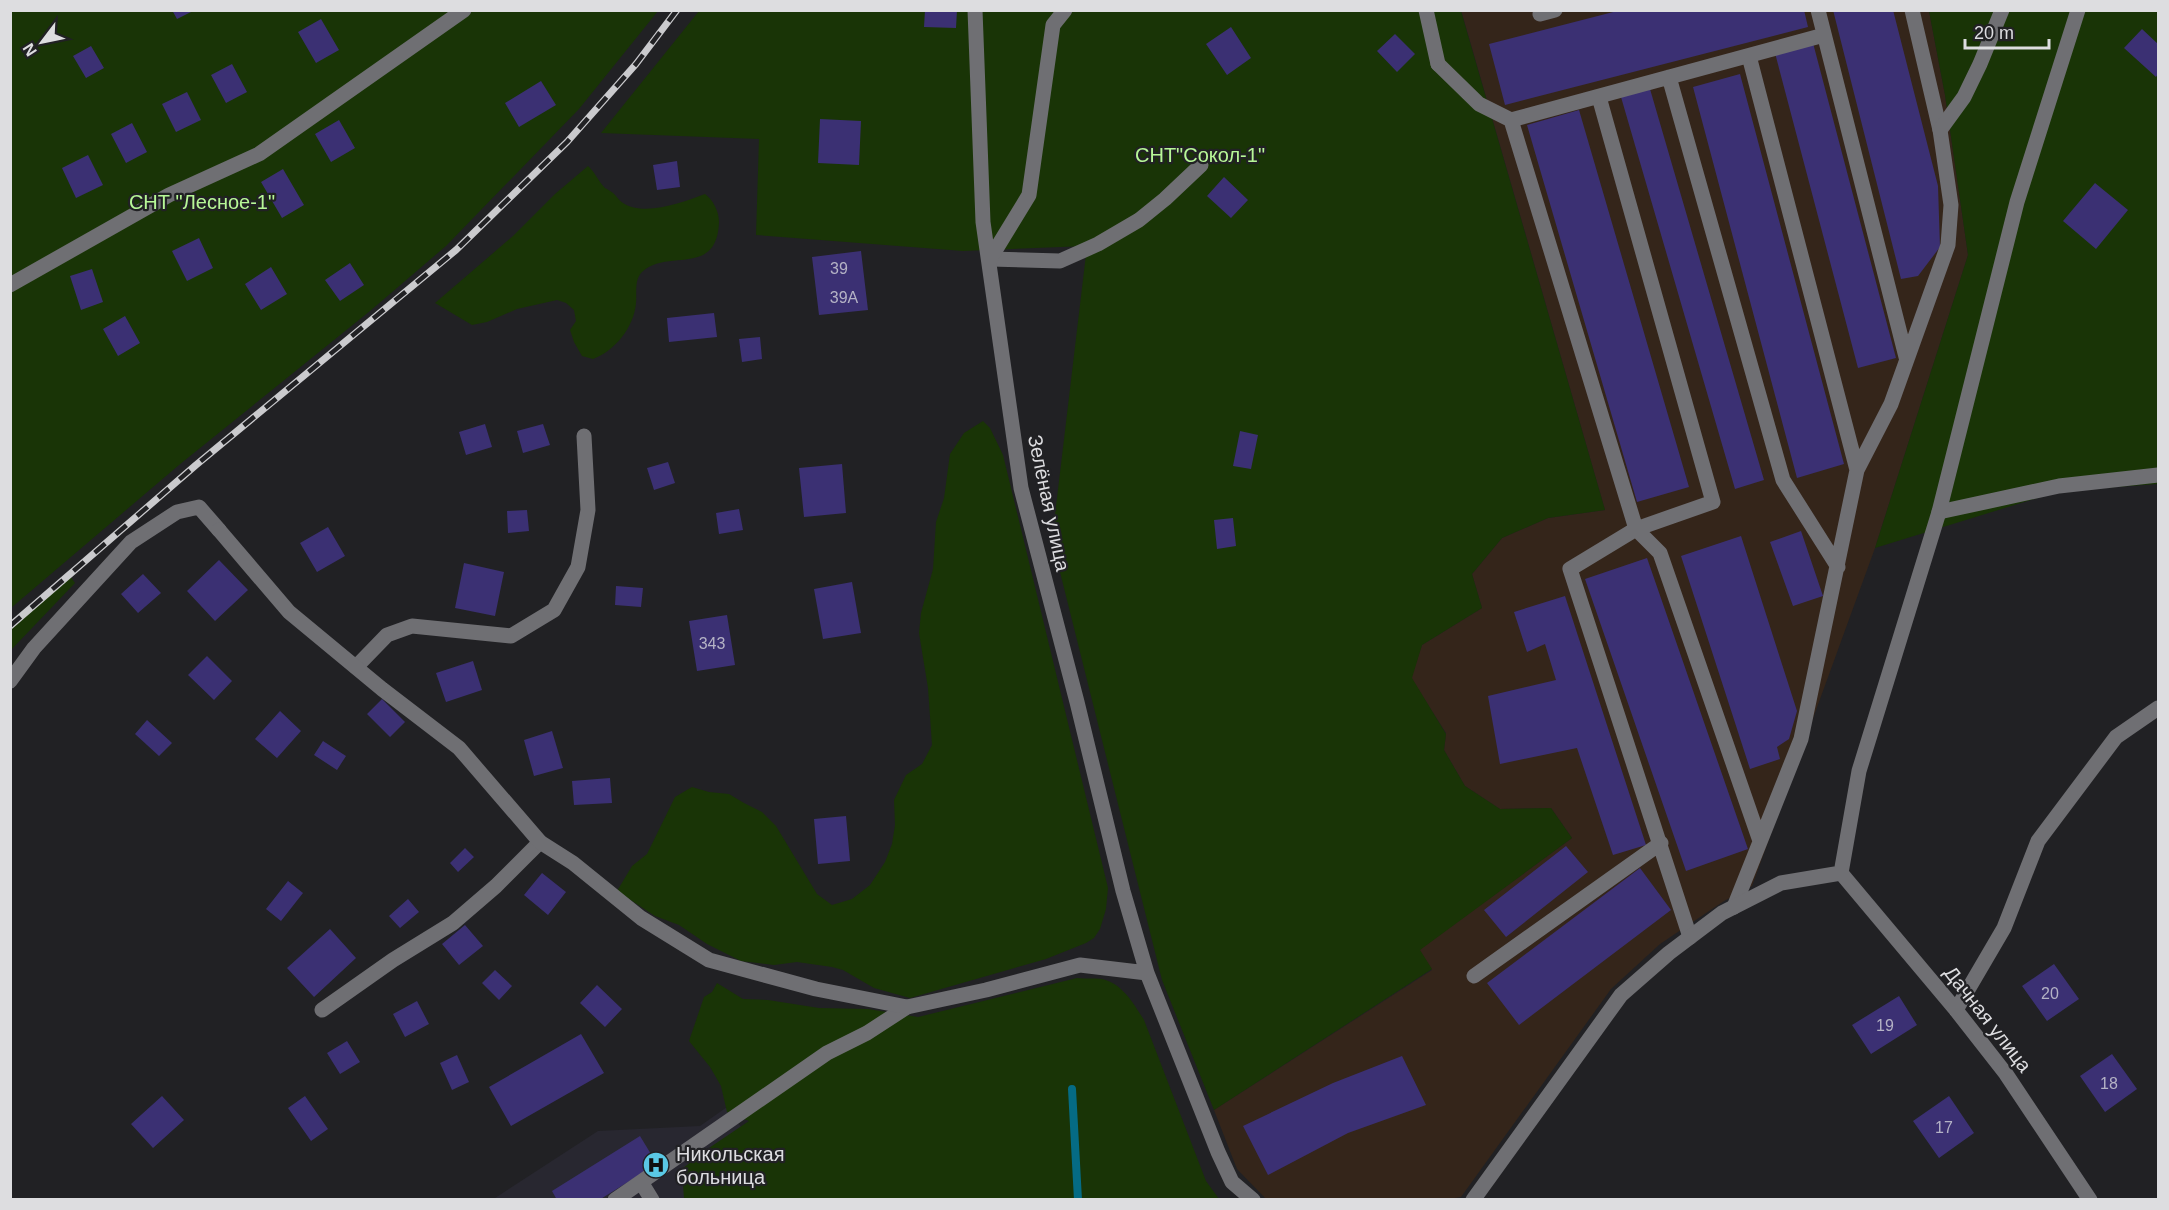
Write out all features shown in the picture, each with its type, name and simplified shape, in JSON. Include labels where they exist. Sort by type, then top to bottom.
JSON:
[{"type":"street","points":[[10,285],[169,195],[260,154],[464,10]]},
{"type":"street","name":"Зелёная улица","points":[[975,10],[983,222],[1021,488],[1123,891],[1147,973],[1232,1182],[1253,1200]]},
{"type":"street","points":[[1065,10],[1053,25],[1029,195],[990,259],[1060,261],[1098,244],[1139,220],[1166,199],[1201,165]]},
{"type":"street","points":[[1426,10],[1438,64],[1479,104],[1511,120],[1824,35]]},
{"type":"street","points":[[1818,10],[1906,357]]},
{"type":"street","points":[[1734,907],[1801,739],[1857,470],[1891,404],[1948,245],[1951,205],[1940,130],[1912,10]]},
{"type":"street","points":[[1940,130],[1964,97],[2002,10]]},
{"type":"street","points":[[1473,1200],[1621,995],[1669,953],[1722,913],[1781,883],[1841,873],[1858,771],[1939,512],[2017,202],[2078,10]]},
{"type":"street","points":[[1749,56],[1857,470]]},
{"type":"street","points":[[1669,77],[1783,480],[1838,567]]},
{"type":"street","points":[[1599,97],[1713,502],[1636,529],[1569,569],[1690,936]]},
{"type":"street","points":[[1511,120],[1636,529],[1660,553],[1760,841]]},
{"type":"street","points":[[356,667],[387,635],[412,626],[511,636],[554,610],[579,567],[588,510],[584,436]]},
{"type":"street","points":[[1939,512],[2059,486],[2158,475]]},
{"type":"street","points":[[10,681],[34,648],[130,542],[177,512],[199,507],[289,612],[382,689],[459,747],[540,842],[573,862],[641,918],[709,960],[816,989],[907,1007]]},
{"type":"street","points":[[1956,1010],[2004,928],[2038,841],[2116,737],[2158,708]]},
{"type":"street","points":[[322,1010],[393,960],[453,923],[496,886],[540,842]]},
{"type":"street","points":[[1474,976],[1661,843]]},
{"type":"street","name":"Дачная улица","points":[[1841,873],[1956,1010],[2006,1074],[2090,1200]]},
{"type":"street","points":[[615,1200],[826,1053],[867,1033],[907,1007],[986,990],[1080,965],[1147,973]]},
{"type":"street","points":[[641,1182],[652,1200]]},
{"type":"shaded area","points":[[1461,10],[1929,11],[1945,95],[1968,255],[1875,548],[1752,886],[1724,901],[1660,944],[1611,989],[1461,1197],[1443,1200],[1266,1199],[1237,1169],[1214,1110],[1432,970],[1419,950],[1572,838],[1551,808],[1500,809],[1465,786],[1444,750],[1446,733],[1411,678],[1422,645],[1482,608],[1472,574],[1502,538],[1548,518],[1605,510]]},
{"type":"shaded area","name":"Никольская больница","points":[[727,1107],[791,1199],[492,1200],[598,1131],[700,1126]]},
{"type":"green space","name":"СНТ \"Лесное-1\"","points":[[11,11],[658,11],[579,109],[446,246],[370,311],[179,465],[11,608]]},
{"type":"green space","name":"СНТ\"Сокол-1\"","points":[[699,11],[1461,11],[1605,510],[1548,518],[1502,538],[1472,574],[1482,608],[1422,645],[1412,678],[1446,734],[1444,750],[1465,786],[1500,809],[1551,808],[1572,838],[1420,950],[1432,969],[1214,1110],[1162,980],[1052,540],[1087,246],[963,251],[756,235],[759,139],[601,133]]},
{"type":"green space","points":[[1929,11],[2158,11],[2158,484],[2060,491],[1875,548],[1968,255],[1945,95]]},
{"type":"green space","points":[[588,166],[605,188],[621,202],[632,207],[642,209],[664,207],[705,194],[711,199],[719,218],[716,239],[710,250],[689,259],[652,265],[639,275],[632,321],[616,344],[593,359],[582,356],[570,330],[576,321],[574,310],[566,303],[557,300],[517,309],[487,322],[472,325],[435,303],[513,236],[555,194]]},
{"type":"green space","points":[[983,421],[990,428],[1003,455],[1108,888],[1106,909],[1100,929],[1094,938],[1046,959],[910,998],[874,988],[843,970],[832,967],[797,962],[774,965],[741,961],[707,944],[679,925],[655,916],[617,891],[632,866],[647,854],[675,797],[692,787],[729,794],[762,812],[776,826],[817,894],[832,905],[852,899],[870,885],[885,862],[892,844],[895,825],[894,800],[906,775],[922,764],[932,745],[928,688],[919,633],[921,613],[933,569],[936,522],[944,498],[950,454],[964,433]]},
{"type":"green space","points":[[70,576],[75,583],[11,650],[11,626]]},
{"type":"green space","points":[[1077,978],[1109,981],[1127,995],[1136,1007],[1144,1020],[1206,1181],[1219,1199],[684,1199],[682,1169],[749,1121],[727,1112],[721,1086],[710,1067],[689,1041],[704,997],[712,992],[717,983],[743,999],[768,1000],[819,1008],[868,1009],[918,1017]]},
{"type":"building","points":[[172,10],[195,10],[177,19]]},
{"type":"building","points":[[925,10],[957,10],[956,28],[924,27]]},
{"type":"building","points":[[1621,10],[1804,10],[1808,27],[1505,105],[1489,44]]},
{"type":"building","points":[[1833,10],[1893,10],[1938,186],[1940,247],[1918,276],[1901,279]]},
{"type":"building","points":[[321,19],[339,50],[316,63],[298,32]]},
{"type":"building","points":[[1231,27],[1251,58],[1227,75],[1206,44]]},
{"type":"building","points":[[2142,29],[2158,44],[2158,74],[2156,77],[2124,48]]},
{"type":"building","points":[[1395,34],[1415,54],[1397,72],[1377,51]]},
{"type":"building","points":[[1813,43],[1896,358],[1858,368],[1775,53]]},
{"type":"building","points":[[91,46],[104,68],[86,78],[73,56]]},
{"type":"building","points":[[232,64],[247,92],[226,103],[211,75]]},
{"type":"building","points":[[1740,74],[1844,464],[1797,478],[1693,87]]},
{"type":"building","points":[[541,81],[556,105],[519,127],[505,103]]},
{"type":"building","points":[[1650,89],[1764,480],[1735,489],[1621,97]]},
{"type":"building","points":[[187,92],[201,120],[176,132],[162,104]]},
{"type":"building","points":[[1579,110],[1689,487],[1637,502],[1527,125]]},
{"type":"building","points":[[820,119],[861,121],[859,165],[818,163]]},
{"type":"building","points":[[339,120],[355,148],[331,162],[315,134]]},
{"type":"building","points":[[132,123],[147,152],[126,163],[111,134]]},
{"type":"building","points":[[88,155],[103,185],[76,198],[62,168]]},
{"type":"building","points":[[677,161],[680,187],[657,190],[653,165]]},
{"type":"building","points":[[283,169],[304,205],[282,218],[261,182]]},
{"type":"building","points":[[1224,177],[1248,200],[1231,218],[1207,196]]},
{"type":"building","points":[[2095,183],[2128,210],[2096,249],[2063,221]]},
{"type":"building","points":[[199,238],[213,268],[187,281],[172,251]]},
{"type":"building","points":[[861,251],[868,310],[819,315],[812,257]]},
{"type":"building","points":[[350,263],[364,285],[340,301],[325,280]]},
{"type":"building","points":[[271,267],[287,294],[261,310],[245,284]]},
{"type":"building","points":[[92,269],[103,302],[81,310],[70,276]]},
{"type":"building","points":[[714,313],[717,337],[669,342],[667,318]]},
{"type":"building","points":[[125,316],[140,343],[118,356],[103,329]]},
{"type":"building","points":[[760,337],[762,359],[742,362],[739,339]]},
{"type":"building","points":[[485,424],[492,447],[466,455],[459,432]]},
{"type":"building","points":[[543,424],[550,445],[523,453],[517,431]]},
{"type":"building","points":[[1240,431],[1258,435],[1251,469],[1233,466]]},
{"type":"building","points":[[668,462],[675,483],[654,490],[647,468]]},
{"type":"building","points":[[842,464],[846,513],[804,517],[799,468]]},
{"type":"building","points":[[739,509],[743,530],[719,534],[716,513]]},
{"type":"building","points":[[527,510],[529,531],[508,533],[507,511]]},
{"type":"building","points":[[1233,518],[1236,546],[1217,549],[1214,520]]},
{"type":"building","points":[[328,527],[345,556],[317,572],[300,543]]},
{"type":"building","points":[[1801,531],[1823,596],[1793,606],[1770,542]]},
{"type":"building","points":[[1741,536],[1797,711],[1789,739],[1777,747],[1780,759],[1750,769],[1681,556]]},
{"type":"building","points":[[1647,558],[1748,849],[1686,871],[1585,579]]},
{"type":"building","points":[[219,560],[248,590],[215,621],[187,591]]},
{"type":"building","points":[[464,563],[504,572],[495,616],[455,608]]},
{"type":"building","points":[[143,574],[161,593],[138,613],[121,594]]},
{"type":"building","points":[[852,582],[861,633],[823,639],[814,589]]},
{"type":"building","points":[[616,586],[643,588],[641,607],[615,605]]},
{"type":"building","points":[[1565,596],[1646,845],[1613,855],[1577,748],[1500,764],[1488,696],[1556,680],[1545,644],[1527,652],[1514,612]]},
{"type":"building","points":[[727,615],[735,665],[697,671],[689,621]]},
{"type":"building","points":[[207,656],[232,681],[214,700],[188,675]]},
{"type":"building","points":[[473,661],[482,690],[446,702],[436,673]]},
{"type":"building","points":[[382,699],[405,722],[390,737],[367,714]]},
{"type":"building","points":[[280,711],[301,731],[277,758],[255,739]]},
{"type":"building","points":[[147,720],[172,743],[159,756],[135,734]]},
{"type":"building","points":[[552,731],[563,768],[534,776],[524,740]]},
{"type":"building","points":[[323,741],[346,756],[337,770],[314,755]]},
{"type":"building","points":[[610,778],[612,803],[574,805],[572,781]]},
{"type":"building","points":[[846,816],[850,861],[818,864],[814,819]]},
{"type":"building","points":[[1566,846],[1588,872],[1506,937],[1484,910]]},
{"type":"building","points":[[465,848],[474,857],[458,872],[450,863]]},
{"type":"building","points":[[1640,868],[1671,910],[1519,1025],[1487,983]]},
{"type":"building","points":[[542,873],[566,892],[548,915],[524,895]]},
{"type":"building","points":[[288,881],[303,893],[281,921],[266,909]]},
{"type":"building","points":[[408,899],[419,912],[400,928],[389,916]]},
{"type":"building","points":[[465,925],[483,946],[459,965],[442,944]]},
{"type":"building","points":[[330,929],[356,958],[314,997],[287,968]]},
{"type":"building","points":[[2054,964],[2079,999],[2047,1021],[2022,986]]},
{"type":"building","points":[[495,970],[512,986],[499,1000],[482,983]]},
{"type":"building","points":[[597,985],[622,1009],[605,1027],[580,1003]]},
{"type":"building","points":[[1899,996],[1917,1025],[1871,1054],[1852,1025]]},
{"type":"building","points":[[417,1001],[429,1024],[405,1037],[393,1014]]},
{"type":"building","points":[[581,1034],[604,1073],[511,1126],[489,1087]]},
{"type":"building","points":[[347,1041],[360,1062],[340,1074],[327,1053]]},
{"type":"building","points":[[2112,1054],[2137,1089],[2105,1112],[2080,1076]]},
{"type":"building","points":[[457,1055],[469,1082],[452,1090],[440,1063]]},
{"type":"building","points":[[1402,1056],[1426,1105],[1348,1133],[1268,1175],[1243,1126],[1333,1083]]},
{"type":"building","points":[[162,1096],[184,1120],[153,1148],[131,1124]]},
{"type":"building","points":[[305,1096],[328,1129],[311,1141],[288,1108]]},
{"type":"building","points":[[1949,1096],[1974,1133],[1939,1158],[1913,1121]]},
{"type":"building","points":[[640,1136],[657,1164],[599,1200],[557,1200],[552,1191]]},
{"type":"waterway","points":[[1072,1089],[1078,1200]]},
{"type":"railway","points":[[10,626],[196,465],[456,250],[567,142],[636,64],[677,10]]},
{"type":"place","name":"Никольская больница","points":[[656,1165]]}]
